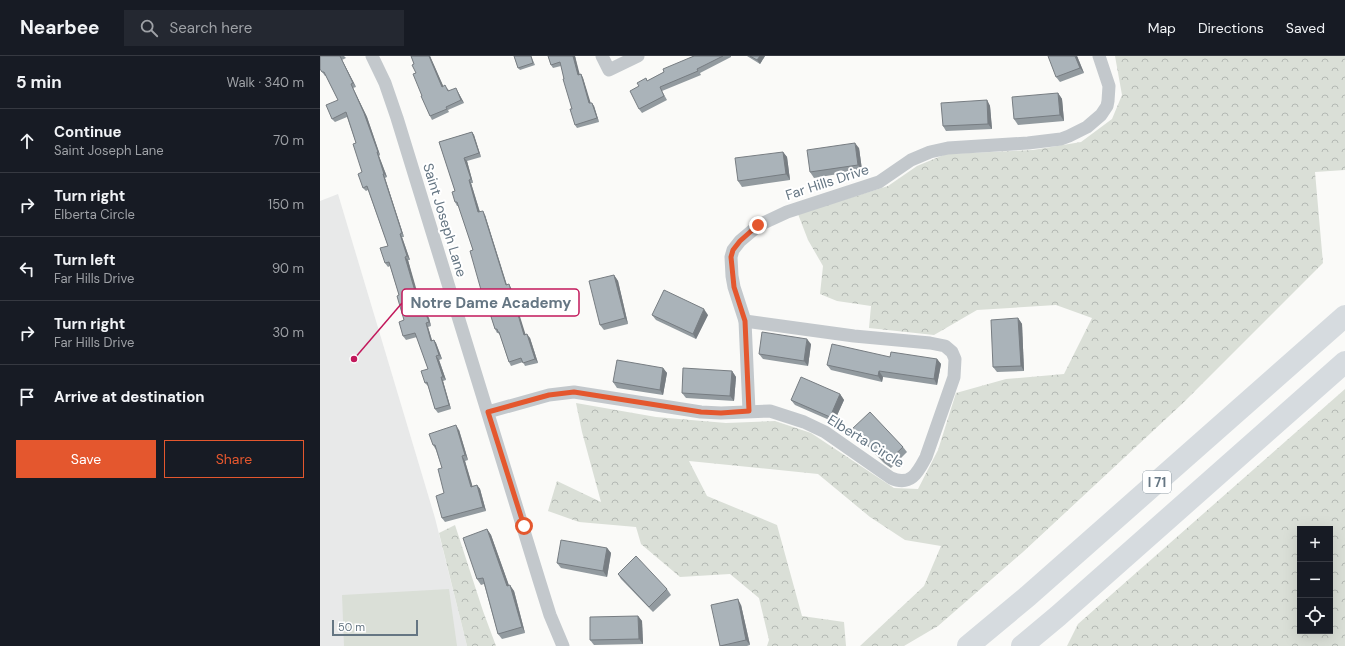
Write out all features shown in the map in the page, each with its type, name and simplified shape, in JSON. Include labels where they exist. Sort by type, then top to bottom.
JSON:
[{"type":"highway","name":"I 71","points":[[968,646],[1028,596],[1345,316]]},
{"type":"highway","name":"I 71","points":[[1022,646],[1058,616],[1345,362]]},
{"type":"street","name":"Saint Joseph Lane","points":[[372,56],[385,83],[397,118],[550,615],[563,646]]},
{"type":"street","points":[[602,56],[609,70],[638,56]]},
{"type":"street","name":"Far Hills Drive","points":[[749,411],[745,321],[734,287],[731,257],[733,250],[740,241],[758,225],[787,212],[880,182],[911,160],[930,152],[948,148],[1028,143],[1060,139],[1087,127],[1101,115],[1107,106],[1108,101],[1109,86],[1099,56]]},
{"type":"street","name":"Elberta Circle","points":[[488,412],[549,395],[574,392],[701,412],[721,413],[770,411],[804,422],[825,432],[897,481],[909,480],[914,476],[920,469],[926,456],[954,377],[955,359],[952,352],[945,346],[937,344],[854,336],[745,321]]},
{"type":"shaded area","points":[[338,194],[435,518],[467,646],[320,646],[320,201]]},
{"type":"green space","points":[[1115,56],[1345,56],[1345,170],[1315,172],[1323,263],[1182,404],[1023,552],[938,626],[904,646],[860,646],[924,586],[941,546],[905,540],[870,517],[818,474],[689,461],[707,496],[777,525],[802,616],[844,622],[846,646],[767,646],[769,640],[759,598],[730,574],[680,577],[641,544],[636,527],[579,522],[548,511],[557,481],[601,502],[582,432],[576,403],[656,417],[726,423],[775,421],[811,433],[894,488],[918,489],[938,450],[956,393],[1006,379],[1064,374],[1092,318],[1056,305],[977,310],[934,335],[869,328],[871,306],[837,301],[820,294],[823,266],[808,240],[798,214],[888,186],[917,166],[946,154],[1033,150],[1081,142],[1112,119],[1122,95]]},
{"type":"green space","points":[[1345,389],[1345,646],[1067,646],[1078,624]]},
{"type":"green space","points":[[455,525],[496,646],[467,646],[439,533]]},
{"type":"green space","points":[[449,589],[457,646],[344,646],[342,595]]},
{"type":"building","points":[[320,56],[340,56],[353,83],[351,84],[364,113],[378,152],[383,174],[402,233],[400,234],[407,256],[405,257],[422,315],[426,314],[429,322],[426,323],[431,341],[434,340],[439,355],[436,356],[443,377],[441,377],[449,405],[435,409],[427,382],[425,383],[421,371],[428,369],[415,333],[403,336],[399,322],[404,320],[397,296],[399,295],[389,262],[385,263],[380,248],[388,246],[367,186],[363,188],[358,174],[362,172],[353,144],[356,143],[346,112],[332,119],[326,105],[338,100],[324,72],[320,69]]},
{"type":"building","points":[[411,56],[429,56],[442,87],[445,85],[448,91],[456,88],[461,100],[446,107],[447,109],[430,116],[413,74],[416,73],[412,65],[414,64]]},
{"type":"building","points":[[514,56],[531,56],[533,63],[518,68]]},
{"type":"building","points":[[548,56],[573,56],[578,75],[581,74],[589,103],[592,103],[597,118],[575,125],[560,62],[551,65]]},
{"type":"building","points":[[694,56],[723,56],[697,69],[698,71],[660,87],[664,96],[639,109],[630,91],[639,86],[637,83],[646,78],[647,81],[664,72],[663,69]]},
{"type":"building","points":[[750,56],[760,56],[757,60]]},
{"type":"building","points":[[1048,56],[1075,56],[1080,68],[1056,77]]},
{"type":"building","points":[[1058,93],[1060,115],[1014,119],[1012,97]]},
{"type":"building","points":[[987,100],[988,124],[943,126],[941,103]]},
{"type":"building","points":[[472,132],[479,153],[464,158],[471,179],[469,180],[478,212],[483,211],[506,285],[509,284],[524,335],[527,334],[535,359],[523,363],[521,358],[509,362],[499,332],[495,329],[487,304],[485,304],[470,251],[473,250],[457,202],[455,202],[452,192],[455,191],[439,142]]},
{"type":"building","points":[[855,143],[858,165],[810,172],[807,150]]},
{"type":"building","points":[[783,152],[786,174],[738,181],[735,158]]},
{"type":"building","points":[[614,275],[625,318],[600,325],[589,281]]},
{"type":"building","points":[[664,290],[704,309],[693,334],[652,315]]},
{"type":"building","points":[[1018,318],[1021,366],[993,367],[991,320]]},
{"type":"building","points":[[762,332],[807,339],[804,361],[759,354]]},
{"type":"building","points":[[832,344],[890,357],[891,352],[937,359],[934,379],[879,371],[878,376],[827,365]]},
{"type":"building","points":[[617,360],[663,368],[660,390],[613,382]]},
{"type":"building","points":[[683,368],[732,371],[730,396],[682,393]]},
{"type":"building","points":[[801,377],[840,394],[830,417],[791,400]]},
{"type":"building","points":[[870,412],[903,447],[887,462],[880,458],[852,429]]},
{"type":"building","points":[[456,425],[465,455],[462,456],[471,487],[477,485],[483,507],[442,518],[436,496],[444,493],[438,469],[442,468],[435,445],[433,445],[429,434]]},
{"type":"building","points":[[487,529],[507,586],[510,585],[522,627],[498,634],[483,578],[477,579],[463,538]]},
{"type":"building","points":[[561,540],[607,548],[603,571],[557,563]]},
{"type":"building","points":[[636,556],[667,589],[649,607],[618,574]]},
{"type":"building","points":[[738,599],[746,640],[720,646],[711,605]]},
{"type":"building","points":[[638,616],[639,639],[590,640],[590,617]]},
{"type":"place","name":"Notre Dame Academy","points":[[354,359]]},
{"type":"route","points":[[524,526],[501,458],[488,412],[549,395],[574,392],[701,412],[721,413],[749,411],[745,321],[734,287],[731,257],[733,250],[740,241],[758,225]]}]
